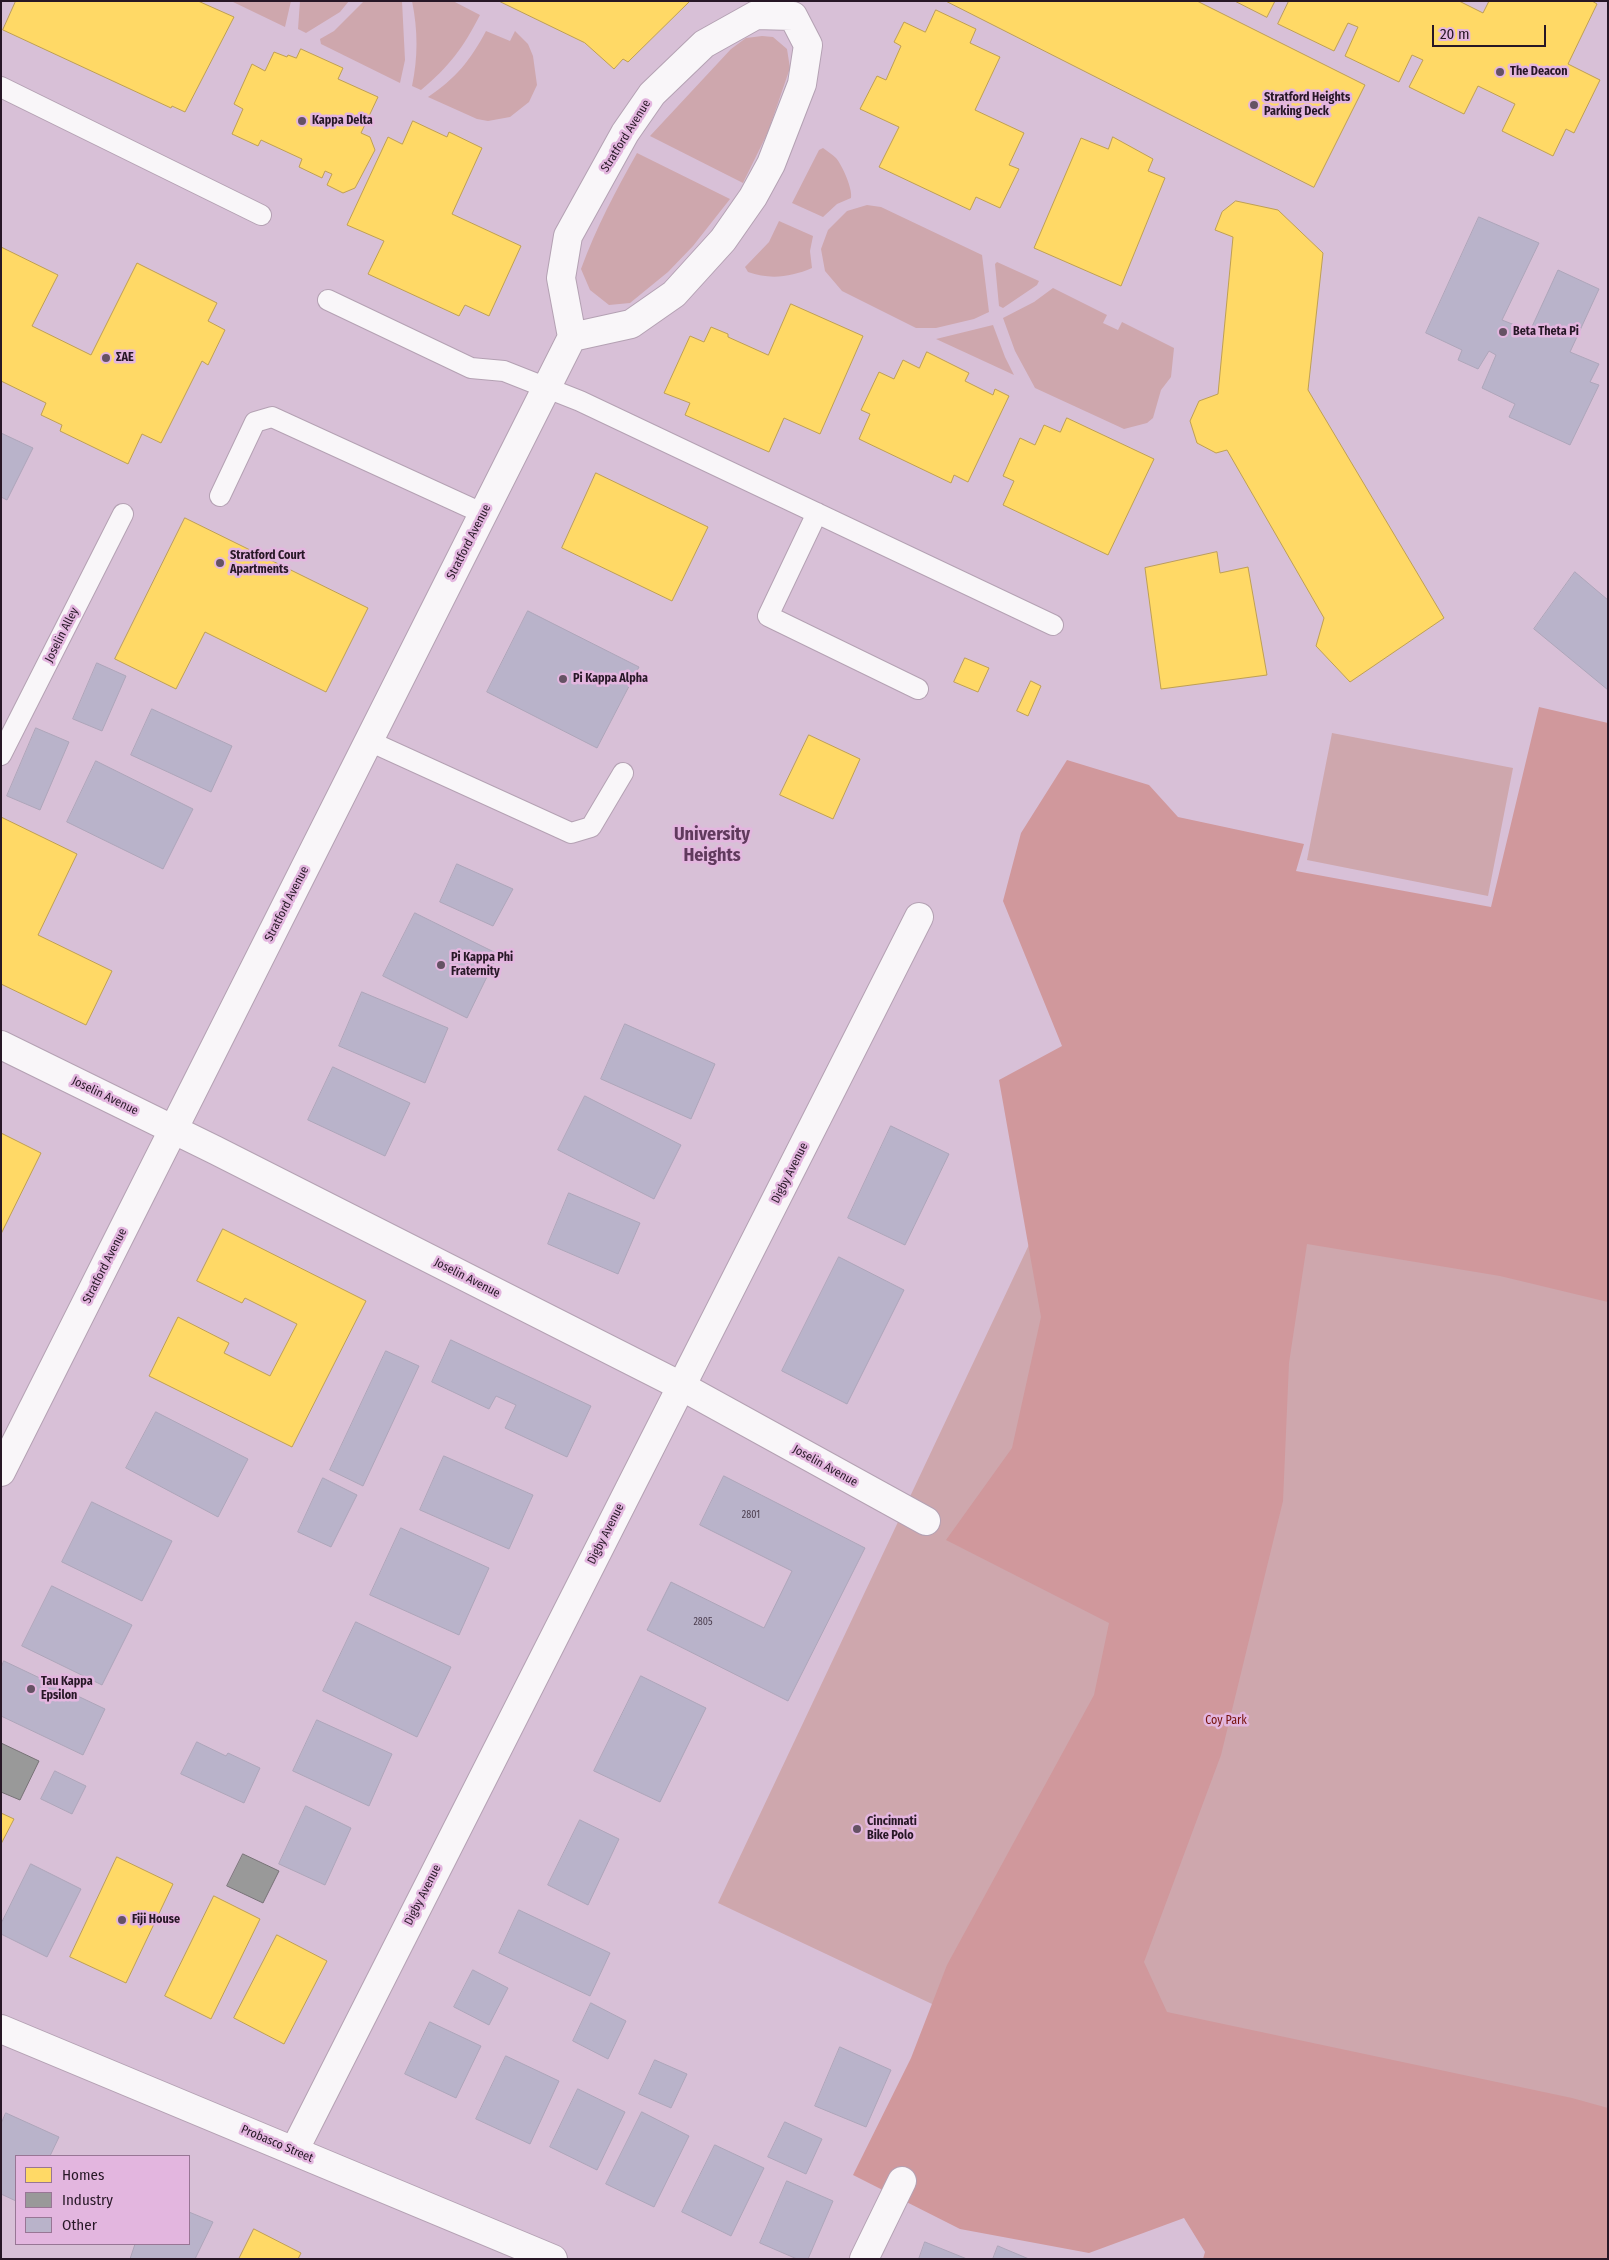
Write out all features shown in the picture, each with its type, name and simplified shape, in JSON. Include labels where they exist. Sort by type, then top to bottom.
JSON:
[{"type":"street","name":"Stratford Avenue","points":[[1,1472],[572,337],[562,278],[568,236],[625,133],[652,94],[704,44],[756,15],[796,9],[808,45],[802,84],[771,164],[754,197],[724,240],[674,294],[631,324],[572,337]]},
{"type":"street","name":"Digby Avenue","points":[[294,2151],[919,917]]},
{"type":"street","name":"Joselin Avenue","points":[[1,1045],[174,1129],[681,1386],[926,1521]]},
{"type":"street","name":"Probasco Street","points":[[1,2029],[553,2259]]},
{"type":"street","points":[[864,2259],[902,2181]]},
{"type":"lane","points":[[1,87],[261,215]]},
{"type":"lane","points":[[328,300],[471,368],[504,371],[548,386],[1053,625]]},
{"type":"lane","points":[[220,496],[255,422],[272,417],[484,514]]},
{"type":"lane","points":[[817,513],[768,616],[918,688]]},
{"type":"lane","name":"Joselin Alley","points":[[1,755],[123,514]]},
{"type":"lane","points":[[369,741],[571,833],[591,826],[623,773]]},
{"type":"green space","points":[[231,1],[291,1],[285,27]]},
{"type":"green space","points":[[300,1],[349,1],[340,12],[306,33],[298,29]]},
{"type":"green space","points":[[364,1],[402,1],[405,60],[400,83],[321,44],[320,39],[334,31]]},
{"type":"green space","points":[[412,1],[453,1],[480,15],[455,56],[421,90],[412,86],[416,44]]},
{"type":"green space","points":[[486,31],[510,41],[515,31],[528,44],[533,56],[537,85],[529,102],[510,117],[488,121],[477,119],[428,97],[447,83],[462,68]]},
{"type":"green space","points":[[773,37],[787,49],[790,68],[768,132],[743,183],[650,136],[731,49],[746,38]]},
{"type":"green space","points":[[823,148],[838,161],[846,177],[851,198],[837,204],[823,217],[792,203],[819,150]]},
{"type":"green space","points":[[637,153],[730,199],[693,246],[668,272],[630,303],[609,305],[590,290],[581,269],[607,210]]},
{"type":"green space","points":[[867,205],[881,207],[982,255],[989,312],[974,319],[936,328],[916,328],[842,291],[825,271],[821,249],[828,230],[847,211]]},
{"type":"green space","points":[[779,221],[813,236],[810,251],[812,268],[796,274],[772,277],[748,272],[745,267],[769,242]]},
{"type":"green space","points":[[997,262],[1039,281],[1037,285],[1003,308],[999,306],[995,264]]},
{"type":"green space","points":[[1053,288],[1107,315],[1103,323],[1118,330],[1122,322],[1174,348],[1171,377],[1161,390],[1153,418],[1147,423],[1124,429],[1035,388],[1015,351],[1003,318],[1034,302]]},
{"type":"green space","points":[[993,325],[1014,375],[936,339]]},
{"type":"green space","points":[[1539,707],[1608,723],[1608,1302],[1500,1276],[1307,1244],[1289,1363],[1283,1501],[1221,1755],[1144,1962],[1167,2012],[1572,2098],[1608,2108],[1608,2259],[1203,2259],[1205,2252],[1184,2218],[1089,2253],[960,2229],[853,2175],[911,2058],[947,1965],[1094,1695],[1109,1623],[946,1540],[1012,1448],[1041,1317],[999,1080],[1062,1046],[1003,901],[1021,833],[1067,760],[1149,785],[1178,817],[1304,844],[1296,871],[1491,907]]},
{"type":"green space","points":[[1332,733],[1513,768],[1488,896],[1307,860]]},
{"type":"green space","name":"Coy Park","points":[[1608,748],[1608,2226],[1392,2221],[718,1903],[1129,1033],[1427,1184]]},
{"type":"building: Homes","points":[[16,1],[198,1],[234,17],[185,112],[172,106],[171,108],[3,30]]},
{"type":"building: Homes","points":[[499,1],[690,1],[628,62],[623,59],[614,69],[585,43]]},
{"type":"building: Homes","name":"Stratford Heights Parking Deck","points":[[946,1],[1197,1],[1365,85],[1314,187]]},
{"type":"building: Homes","points":[[1235,1],[1275,1],[1267,17]]},
{"type":"building: Homes","name":"The Deacon","points":[[1289,1],[1459,1],[1483,13],[1489,1],[1592,1],[1597,4],[1568,64],[1600,80],[1574,133],[1566,129],[1553,156],[1502,131],[1515,104],[1478,86],[1464,114],[1409,87],[1423,60],[1412,55],[1399,82],[1345,56],[1358,27],[1348,23],[1334,51],[1278,24]]},
{"type":"building: Homes","points":[[936,10],[976,29],[970,43],[1000,57],[975,110],[1024,133],[1009,165],[1019,169],[1000,208],[976,197],[970,210],[879,167],[899,127],[860,109],[877,76],[886,80],[901,46],[894,42],[904,22],[925,32]]},
{"type":"building: Homes","name":"Kappa Delta","points":[[301,49],[343,68],[338,79],[378,97],[361,133],[370,137],[375,150],[355,188],[343,193],[327,185],[332,174],[325,171],[322,178],[299,167],[302,159],[261,140],[258,146],[232,134],[243,109],[234,104],[252,64],[265,71],[274,52],[296,58]]},
{"type":"building: Homes","points":[[413,121],[447,137],[449,132],[482,148],[452,214],[521,246],[489,316],[465,305],[459,316],[368,274],[384,241],[347,225],[388,137],[402,144]]},
{"type":"building: Homes","points":[[1113,137],[1153,159],[1148,171],[1165,178],[1121,286],[1034,248],[1081,138],[1108,149]]},
{"type":"building: Homes","points":[[1236,201],[1278,210],[1323,253],[1308,390],[1444,618],[1350,682],[1316,646],[1324,618],[1227,450],[1216,453],[1197,443],[1190,421],[1199,401],[1218,394],[1233,237],[1215,230],[1222,212]]},
{"type":"building: Homes","name":"ΣΑΕ","points":[[1,247],[58,275],[32,326],[91,355],[137,263],[217,303],[208,321],[225,330],[208,365],[202,361],[161,443],[142,434],[128,464],[60,431],[62,425],[41,415],[46,403],[1,381]]},
{"type":"building: Homes","points":[[791,304],[863,336],[820,434],[784,418],[769,452],[685,415],[690,403],[664,393],[690,336],[704,342],[711,327],[768,355]]},
{"type":"building: Homes","points":[[927,352],[969,373],[965,381],[993,395],[995,389],[1009,396],[968,482],[954,475],[951,483],[859,439],[870,414],[861,410],[879,372],[894,379],[903,360],[919,368]]},
{"type":"building: Homes","points":[[1067,418],[1154,459],[1108,555],[1003,505],[1014,481],[1003,476],[1020,438],[1035,445],[1044,425],[1060,432]]},
{"type":"building: Homes","points":[[596,473],[708,527],[672,601],[562,548]]},
{"type":"building: Homes","name":"Stratford Court Apartments","points":[[185,518],[368,608],[326,692],[205,632],[176,689],[115,659]]},
{"type":"building: Homes","points":[[1217,552],[1220,573],[1248,567],[1267,675],[1161,689],[1145,568]]},
{"type":"building: Homes","points":[[965,658],[989,668],[978,692],[954,682]]},
{"type":"building: Homes","points":[[1031,681],[1041,686],[1028,716],[1017,711]]},
{"type":"building: Homes","points":[[809,735],[860,759],[833,819],[780,795]]},
{"type":"building: Homes","points":[[1,817],[77,854],[38,935],[112,971],[86,1025],[1,984]]},
{"type":"building: Homes","points":[[1,1133],[41,1153],[1,1234]]},
{"type":"building: Homes","points":[[223,1229],[366,1301],[292,1447],[149,1376],[178,1317],[229,1343],[224,1353],[270,1376],[297,1324],[245,1298],[242,1303],[197,1281]]},
{"type":"building: Homes","points":[[1,1813],[14,1819],[1,1844]]},
{"type":"building: Homes","name":"Fiji House","points":[[117,1857],[173,1884],[126,1983],[70,1957]]},
{"type":"building: Homes","points":[[214,1896],[260,1919],[211,2019],[165,1996]]},
{"type":"building: Homes","points":[[277,1935],[327,1961],[284,2044],[234,2018]]},
{"type":"building: Homes","points":[[254,2229],[301,2253],[298,2259],[239,2259]]},
{"type":"building: Industry","points":[[1,1743],[39,1761],[20,1800],[1,1792]]},
{"type":"building: Industry","points":[[243,1854],[279,1871],[263,1903],[227,1886]]},
{"type":"building: Other","name":"Beta Theta Pi","points":[[1479,217],[1539,243],[1502,320],[1530,331],[1558,270],[1599,289],[1570,352],[1599,364],[1590,382],[1599,385],[1570,445],[1509,417],[1515,404],[1482,388],[1496,355],[1489,351],[1478,369],[1458,360],[1462,350],[1426,333]]},
{"type":"building: Other","points":[[1,433],[33,448],[7,500],[1,497]]},
{"type":"building: Other","points":[[1575,572],[1608,600],[1608,690],[1534,629]]},
{"type":"building: Other","name":"Pi Kappa Alpha","points":[[528,611],[639,667],[597,748],[487,692]]},
{"type":"building: Other","points":[[97,663],[126,676],[102,731],[73,719]]},
{"type":"building: Other","points":[[152,709],[232,746],[211,792],[131,755]]},
{"type":"building: Other","points":[[36,728],[69,742],[40,810],[7,796]]},
{"type":"building: Other","points":[[96,761],[193,809],[163,869],[67,822]]},
{"type":"building: Other","points":[[457,864],[513,889],[493,926],[440,902]]},
{"type":"building: Other","name":"Pi Kappa Phi Fraternity","points":[[415,913],[498,954],[467,1018],[383,976]]},
{"type":"building: Other","points":[[362,992],[448,1028],[425,1083],[339,1046]]},
{"type":"building: Other","points":[[625,1024],[715,1064],[691,1119],[601,1079]]},
{"type":"building: Other","points":[[333,1067],[410,1103],[385,1156],[308,1120]]},
{"type":"building: Other","points":[[585,1096],[681,1145],[654,1199],[558,1150]]},
{"type":"building: Other","points":[[891,1126],[949,1154],[905,1245],[848,1218]]},
{"type":"building: Other","points":[[569,1193],[640,1223],[618,1274],[548,1244]]},
{"type":"building: Other","points":[[839,1257],[904,1290],[847,1404],[782,1371]]},
{"type":"building: Other","points":[[451,1340],[591,1406],[567,1457],[505,1428],[516,1405],[496,1396],[489,1409],[432,1382]]},
{"type":"building: Other","points":[[386,1351],[419,1366],[363,1486],[330,1470]]},
{"type":"building: Other","points":[[156,1412],[248,1459],[218,1517],[126,1468]]},
{"type":"building: Other","points":[[444,1456],[533,1495],[509,1549],[420,1510]]},
{"type":"building: Other","points":[[724,1476],[865,1548],[788,1701],[647,1630],[671,1582],[764,1628],[792,1571],[700,1525]]},
{"type":"building: Other","points":[[323,1478],[357,1495],[331,1547],[298,1532]]},
{"type":"building: Other","points":[[92,1502],[172,1541],[142,1601],[62,1562]]},
{"type":"building: Other","points":[[401,1528],[489,1568],[459,1635],[370,1595]]},
{"type":"building: Other","points":[[52,1586],[132,1625],[102,1685],[22,1646]]},
{"type":"building: Other","points":[[356,1622],[451,1667],[417,1737],[323,1691]]},
{"type":"building: Other","name":"Tau Kappa Epsilon","points":[[4,1661],[105,1709],[83,1755],[1,1716],[1,1668]]},
{"type":"building: Other","points":[[641,1676],[706,1708],[660,1802],[594,1771]]},
{"type":"building: Other","points":[[317,1720],[392,1754],[369,1806],[293,1771]]},
{"type":"building: Other","points":[[197,1742],[226,1756],[228,1753],[260,1768],[244,1803],[181,1774]]},
{"type":"building: Other","points":[[55,1771],[86,1786],[72,1814],[41,1799]]},
{"type":"building: Other","points":[[306,1806],[351,1828],[325,1885],[279,1864]]},
{"type":"building: Other","points":[[580,1820],[619,1839],[588,1905],[548,1885]]},
{"type":"building: Other","points":[[31,1864],[81,1889],[47,1957],[1,1934],[1,1924]]},
{"type":"building: Other","points":[[519,1910],[610,1953],[590,1996],[499,1953]]},
{"type":"building: Other","points":[[473,1970],[508,1988],[489,2025],[454,2007]]},
{"type":"building: Other","points":[[591,2003],[626,2021],[608,2059],[573,2041]]},
{"type":"building: Other","points":[[430,2022],[481,2046],[456,2098],[405,2074]]},
{"type":"building: Other","points":[[840,2047],[891,2070],[866,2127],[815,2106]]},
{"type":"building: Other","points":[[506,2056],[559,2081],[530,2144],[476,2119]]},
{"type":"building: Other","points":[[655,2060],[687,2074],[671,2108],[639,2094]]},
{"type":"building: Other","points":[[578,2089],[625,2112],[597,2170],[550,2147]]},
{"type":"building: Other","points":[[642,2112],[689,2136],[654,2207],[606,2184]]},
{"type":"building: Other","points":[[6,2113],[59,2137],[50,2155],[15,2155],[15,2201],[1,2194],[1,2124]]},
{"type":"building: Other","points":[[785,2122],[822,2139],[806,2174],[768,2157]]},
{"type":"building: Other","points":[[715,2145],[764,2168],[731,2236],[682,2212]]},
{"type":"building: Other","points":[[787,2181],[833,2201],[808,2259],[797,2259],[760,2243]]},
{"type":"building: Other","points":[[190,2212],[213,2222],[195,2259],[130,2259],[135,2245],[190,2245]]},
{"type":"building: Other","points":[[925,2242],[967,2259],[919,2259]]},
{"type":"building: Other","points":[[998,2246],[1029,2259],[993,2259]]},
{"type":"place","name":"The Deacon","points":[[1500,72]]},
{"type":"place","name":"Stratford Heights Parking Deck","points":[[1254,105]]},
{"type":"place","name":"Kappa Delta","points":[[302,121]]},
{"type":"place","name":"Beta Theta Pi","points":[[1503,332]]},
{"type":"place","name":"ΣΑΕ","points":[[106,358]]},
{"type":"place","name":"Stratford Court Apartments","points":[[220,563]]},
{"type":"place","name":"Pi Kappa Alpha","points":[[563,679]]},
{"type":"place","name":"Pi Kappa Phi Fraternity","points":[[441,965]]},
{"type":"place","name":"Tau Kappa Epsilon","points":[[31,1689]]},
{"type":"place","name":"Cincinnati Bike Polo","points":[[857,1829]]},
{"type":"place","name":"Fiji House","points":[[122,1920]]},
{"type":"district","name":"University Heights","points":[[712,845]]}]
